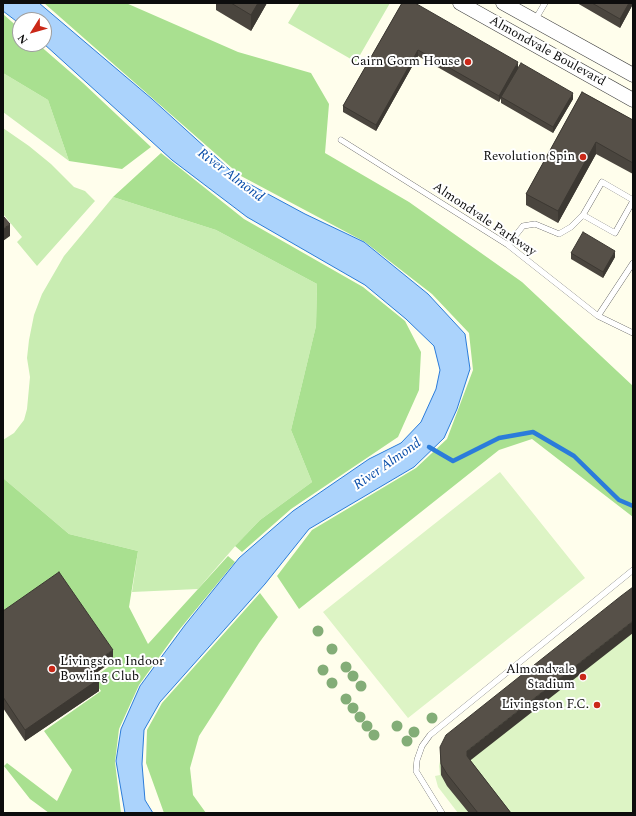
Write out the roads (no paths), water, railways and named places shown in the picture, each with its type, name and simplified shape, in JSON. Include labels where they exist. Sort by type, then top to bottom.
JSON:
[{"type":"street","name":"Almondvale Boulevard","points":[[460,3],[633,100]]},
{"type":"street","name":"Almondvale Boulevard","points":[[503,3],[633,75]]},
{"type":"lane","points":[[535,21],[545,3]]},
{"type":"lane","name":"Almondvale Parkway","points":[[341,140],[508,245],[598,316],[633,334]]},
{"type":"lane","points":[[508,245],[523,226],[535,224],[558,234],[571,227],[583,215],[602,182],[633,201],[615,233],[583,215]]},
{"type":"lane","points":[[598,316],[633,263]]},
{"type":"lane","points":[[442,813],[416,771],[417,760],[422,746],[430,735],[633,570]]},
{"type":"water","points":[[3,3],[39,3],[50,12],[12,12],[12,18],[3,11]]},
{"type":"water","name":"River Almond","points":[[52,14],[152,99],[240,179],[305,214],[364,242],[428,294],[465,334],[470,369],[457,409],[444,438],[414,467],[309,529],[265,584],[160,702],[144,730],[142,764],[145,800],[153,813],[125,813],[116,761],[121,729],[140,686],[185,625],[239,558],[293,511],[369,459],[401,443],[421,422],[436,389],[440,370],[434,346],[406,319],[365,285],[247,217],[172,160],[52,51]]},
{"type":"waterway","name":"River Almond","points":[[429,447],[453,461],[499,438],[533,432],[574,456],[619,500],[633,506]]},
{"type":"place","name":"Cairn Gorm House","points":[[468,62]]},
{"type":"place","name":"Revolution Spin","points":[[583,157]]},
{"type":"place","name":"Livingston Indoor Bowling Club","points":[[52,669]]},
{"type":"place","name":"Almondvale Stadium","points":[[583,677]]},
{"type":"place","name":"Livingston F.C.","points":[[597,705]]}]
